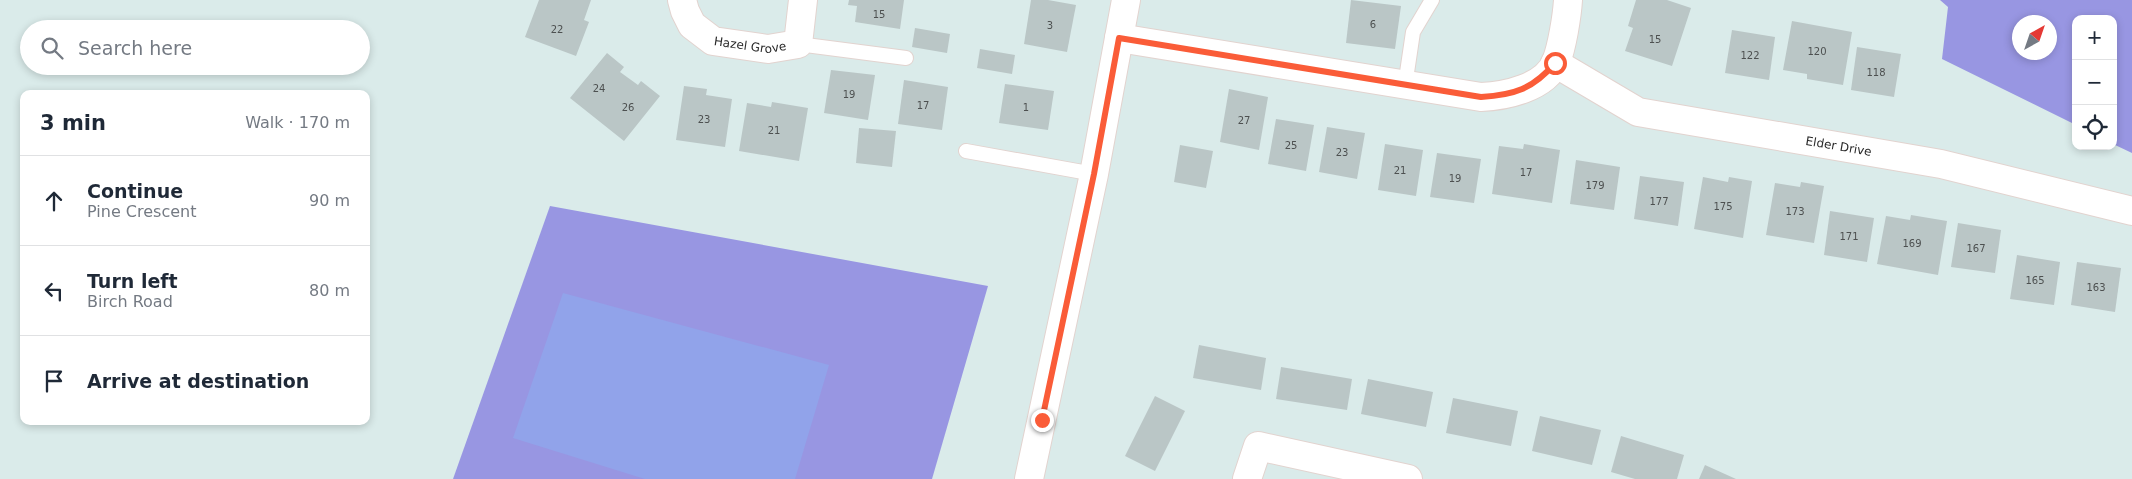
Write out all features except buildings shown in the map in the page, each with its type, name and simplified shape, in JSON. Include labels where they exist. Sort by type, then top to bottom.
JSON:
[{"type":"street","name":"Hazel Grove","points":[[682,0],[684,11],[692,25],[713,41],[768,49],[798,44],[803,0]]},
{"type":"street","points":[[1029,479],[1094,174],[1126,0]]},
{"type":"street","points":[[1119,38],[1405,86],[1481,97],[1505,96],[1533,84],[1555,63],[1568,0]]},
{"type":"street","name":"Elder Drive","points":[[1555,63],[1638,112],[1942,164],[2132,211]]},
{"type":"street","points":[[1247,479],[1258,446],[1408,479]]},
{"type":"lane","points":[[1405,86],[1413,32],[1432,0]]},
{"type":"lane","points":[[798,44],[906,58]]},
{"type":"lane","points":[[966,151],[1094,174]]},
{"type":"shaded area","points":[[1940,0],[2132,0],[2132,153],[2117,146],[2117,15],[2072,15],[2072,123],[1942,59],[1948,7]]},
{"type":"shaded area","points":[[550,206],[988,286],[932,479],[453,479]]},
{"type":"shaded area","points":[[563,293],[829,365],[795,479],[645,479],[513,438]]},
{"type":"route","points":[[1042,420],[1094,174],[1119,38],[1481,97],[1505,96],[1520,91],[1533,84],[1555,63]]}]
